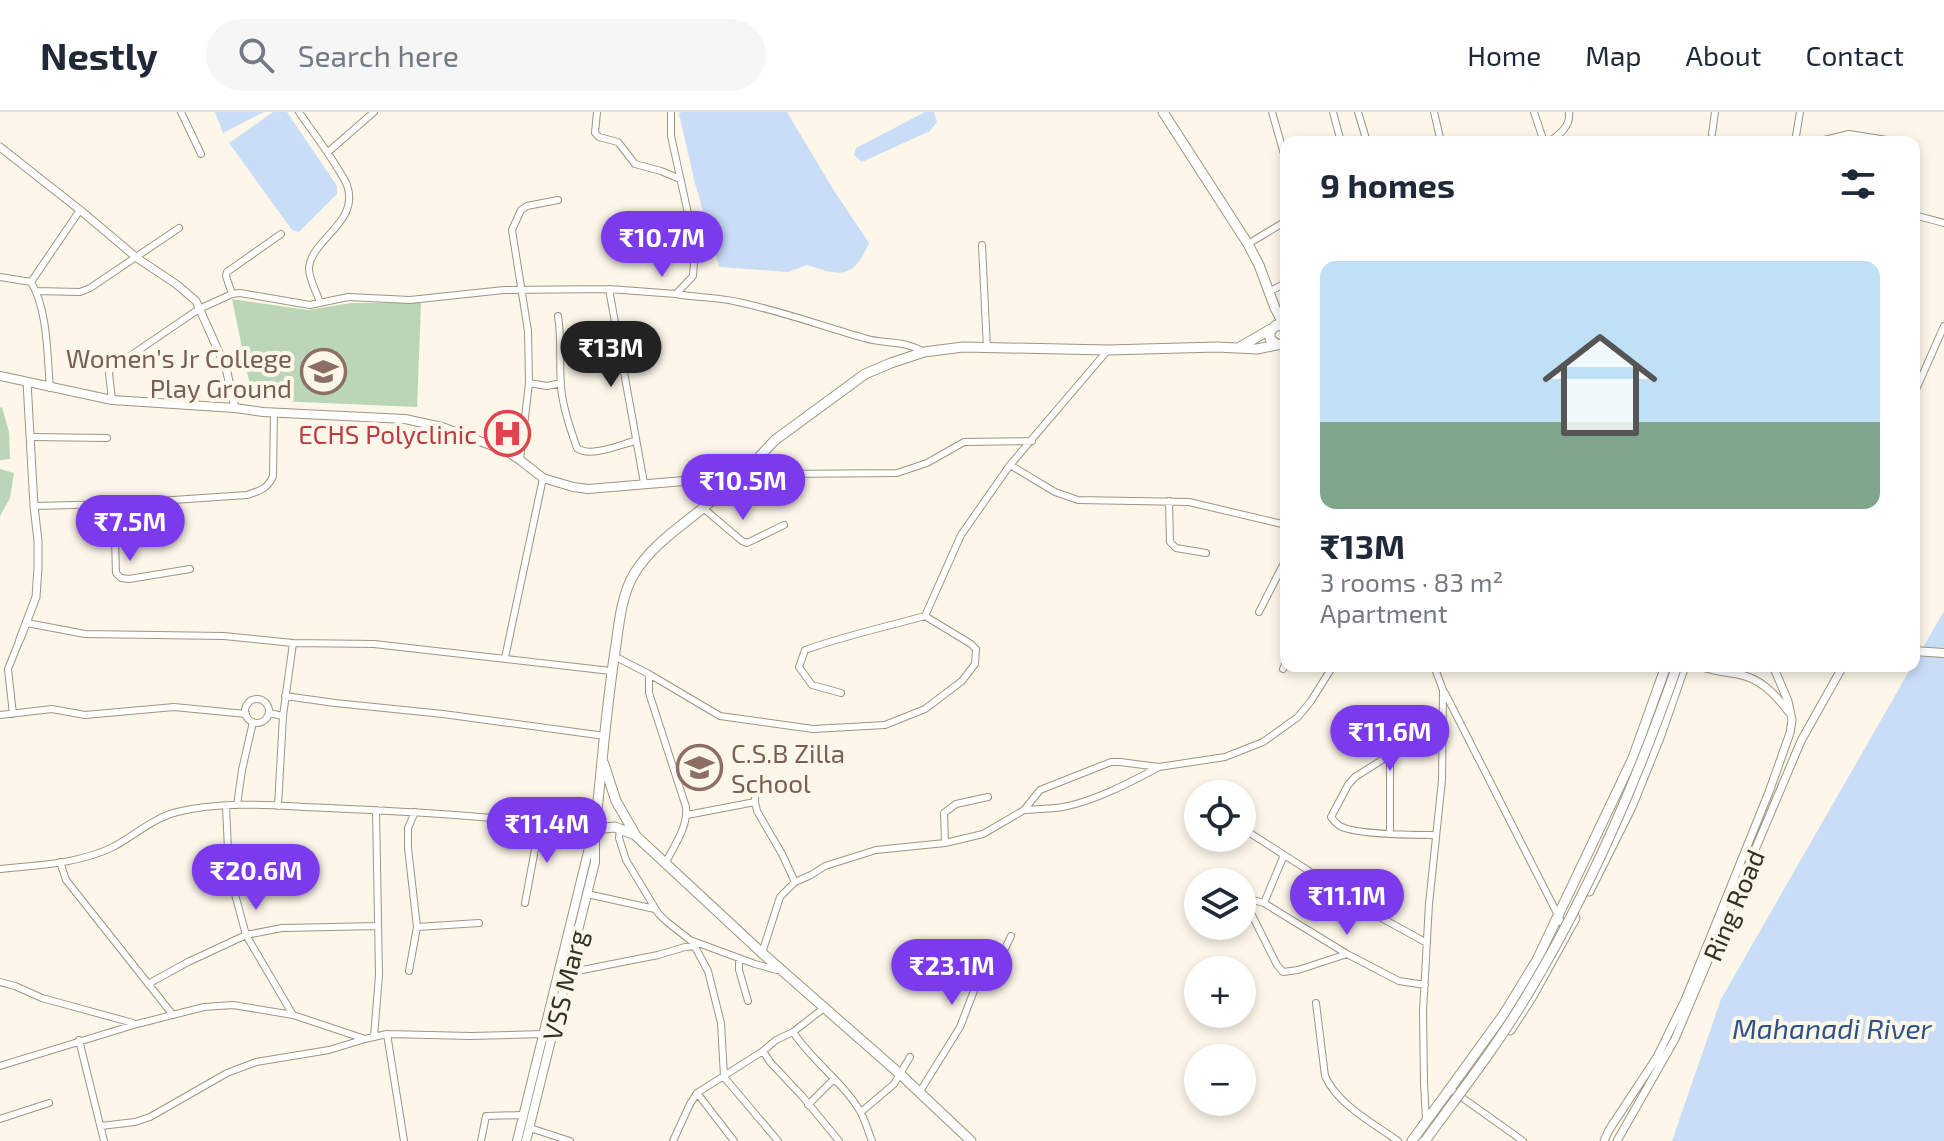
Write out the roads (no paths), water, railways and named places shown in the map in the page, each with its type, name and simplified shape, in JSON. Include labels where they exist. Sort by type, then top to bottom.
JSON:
[{"type":"main road","points":[[1163,112],[1248,244],[1275,308],[1279,327],[1270,339],[1280,344]]},
{"type":"main road","points":[[1240,347],[1279,327]]},
{"type":"main road","points":[[748,474],[775,440],[865,374],[924,352],[963,347],[1108,350],[1280,346]]},
{"type":"main road","points":[[0,376],[112,400],[405,419],[442,427],[506,451],[543,478],[588,489],[708,479],[729,465],[743,466],[748,474],[748,484],[742,491],[715,498],[655,547],[633,575],[620,616],[611,671],[594,834],[517,1141]]},
{"type":"main road","points":[[708,479],[709,491],[715,498]]},
{"type":"main road","points":[[1920,651],[1944,653]]},
{"type":"main road","points":[[1412,1141],[1504,1014],[1537,960],[1633,758],[1664,672]]},
{"type":"main road","points":[[1427,1141],[1525,1000],[1554,950],[1621,812],[1675,672]]},
{"type":"main road","points":[[1427,1141],[1517,1020],[1568,933],[1631,807],[1682,672]]},
{"type":"main road","points":[[603,761],[616,801],[635,835]]},
{"type":"main road","points":[[594,834],[615,827],[635,835],[971,1141]]},
{"type":"main road","name":"VSS Marg","points":[[526,1141],[595,862],[594,834]]},
{"type":"street","points":[[181,112],[201,154]]},
{"type":"street","points":[[299,112],[328,152],[347,184],[350,197],[348,209],[312,257],[309,271],[320,303]]},
{"type":"street","points":[[328,152],[374,112]]},
{"type":"street","points":[[597,112],[595,133],[599,137],[618,142],[635,164],[680,179]]},
{"type":"street","points":[[671,112],[671,136],[689,218],[694,262],[693,276],[676,294]]},
{"type":"street","points":[[1272,112],[1280,140]]},
{"type":"street","points":[[1358,112],[1365,136]]},
{"type":"street","points":[[1434,112],[1440,136]]},
{"type":"street","points":[[1534,112],[1544,136]]},
{"type":"street","points":[[1554,136],[1567,126],[1569,112]]},
{"type":"street","points":[[1712,134],[1715,112]]},
{"type":"street","points":[[1796,136],[1800,112]]},
{"type":"street","points":[[1334,113],[1340,136]]},
{"type":"street","points":[[1841,136],[1862,136]]},
{"type":"street","points":[[0,147],[137,258],[196,301],[226,368],[235,408]]},
{"type":"street","points":[[520,460],[529,383],[528,331],[512,230],[521,210],[527,206],[558,200]]},
{"type":"street","points":[[31,282],[80,210]]},
{"type":"street","points":[[1920,217],[1944,223]]},
{"type":"street","points":[[1248,244],[1280,225]]},
{"type":"street","points":[[36,291],[80,292],[90,288],[179,228]]},
{"type":"street","points":[[232,294],[227,272],[281,234]]},
{"type":"street","points":[[982,245],[987,349]]},
{"type":"street","points":[[0,277],[31,282]]},
{"type":"street","points":[[31,282],[36,291],[46,336],[50,388]]},
{"type":"street","points":[[1270,291],[1280,286]]},
{"type":"street","points":[[609,289],[644,483]]},
{"type":"street","points":[[112,400],[111,369],[199,309],[240,293],[310,305],[348,297],[410,300],[523,290],[609,289],[676,294],[736,301],[786,313],[868,340],[912,345],[924,352]]},
{"type":"street","points":[[558,316],[563,404],[577,448],[590,453],[635,441]]},
{"type":"street","points":[[1920,380],[1944,326]]},
{"type":"street","points":[[925,616],[961,535],[1010,465],[1108,350]]},
{"type":"street","points":[[13,714],[4,667],[20,639],[36,597],[38,568],[27,382]]},
{"type":"street","points":[[529,383],[547,386],[561,383]]},
{"type":"street","points":[[34,506],[114,504],[247,495],[261,491],[270,485],[273,476],[274,412]]},
{"type":"street","points":[[31,437],[107,438]]},
{"type":"street","points":[[748,474],[897,473],[927,463],[964,442],[1032,441]]},
{"type":"street","points":[[1010,465],[1055,492],[1078,500],[1189,502],[1280,524]]},
{"type":"street","points":[[505,658],[543,478]]},
{"type":"street","points":[[1169,501],[1170,542],[1176,548],[1206,553]]},
{"type":"street","points":[[114,504],[116,573],[121,578],[190,569]]},
{"type":"street","points":[[703,508],[747,543],[784,525]]},
{"type":"street","points":[[1259,612],[1280,571]]},
{"type":"street","points":[[614,656],[720,716],[813,729],[885,725],[925,709],[962,681],[975,664],[976,649],[925,616],[844,636],[805,650],[799,667],[812,685],[841,693]]},
{"type":"street","points":[[27,623],[85,634],[224,636],[293,643],[374,644],[611,671]]},
{"type":"street","points":[[278,806],[283,716],[293,643]]},
{"type":"street","points":[[762,953],[780,897],[795,882],[825,866],[876,850],[945,843],[983,834],[1024,810],[1040,790],[1111,762],[1159,767],[1225,757],[1263,742],[1298,717],[1329,672]]},
{"type":"street","points":[[1436,672],[1568,933]]},
{"type":"street","points":[[1715,672],[1753,678],[1774,695],[1792,720]]},
{"type":"street","points":[[1776,672],[1792,720]]},
{"type":"street","name":"Ring Road","points":[[1617,1141],[1679,1032],[1801,741],[1840,672]]},
{"type":"street","points":[[649,674],[649,693],[687,815],[666,862]]},
{"type":"street","points":[[1427,1122],[1423,1011],[1429,904],[1442,780],[1443,690]]},
{"type":"street","points":[[285,696],[605,736]]},
{"type":"street","points":[[253,699],[259,699],[265,702],[269,713],[263,721],[253,722],[245,708],[253,699]]},
{"type":"street","points":[[0,715],[52,709],[85,715],[174,707],[246,714]]},
{"type":"street","points":[[269,713],[283,716]]},
{"type":"street","name":"Ring Road","points":[[1604,1141],[1657,1057],[1685,1000],[1769,792],[1792,720]]},
{"type":"street","points":[[237,805],[253,722]]},
{"type":"street","points":[[1436,835],[1390,834],[1345,828],[1336,824],[1331,817],[1355,777],[1441,723]]},
{"type":"street","points":[[1390,755],[1390,834]]},
{"type":"street","points":[[1024,810],[1075,803],[1131,782],[1159,767]]},
{"type":"street","points":[[756,780],[757,811],[795,882]]},
{"type":"street","points":[[945,843],[944,813],[956,804],[988,797]]},
{"type":"street","points":[[687,815],[755,802]]},
{"type":"street","points":[[0,869],[90,856],[174,813],[237,805],[415,812],[540,822],[594,834]]},
{"type":"street","points":[[226,806],[229,872],[246,935],[293,1015]]},
{"type":"street","points":[[374,1037],[379,975],[376,810]]},
{"type":"street","points":[[409,971],[417,927],[408,828],[415,812]]},
{"type":"street","points":[[525,903],[540,822]]},
{"type":"street","points":[[620,829],[619,838],[626,860],[655,909],[697,946],[708,971],[721,1023],[724,1077],[778,1141]]},
{"type":"street","points":[[1256,837],[1347,899],[1427,943]]},
{"type":"street","points":[[1264,903],[1284,855]]},
{"type":"street","points":[[60,862],[66,880],[173,1015]]},
{"type":"street","points":[[587,894],[655,909]]},
{"type":"street","points":[[1347,954],[1283,972],[1247,905],[1253,900],[1264,903],[1347,954],[1399,981],[1425,985]]},
{"type":"street","points":[[417,927],[479,923]]},
{"type":"street","points":[[148,984],[246,935],[282,928],[378,926]]},
{"type":"street","points":[[919,1093],[960,1027],[977,983],[999,961],[1011,936]]},
{"type":"street","points":[[567,973],[697,946],[784,972]]},
{"type":"street","points":[[739,958],[739,970],[748,1001]]},
{"type":"street","points":[[0,982],[42,998],[137,1024]]},
{"type":"street","points":[[1316,1003],[1325,1076],[1329,1085],[1346,1103],[1398,1141]]},
{"type":"street","points":[[0,1066],[79,1040],[204,1007],[233,1005],[293,1015],[365,1039]]},
{"type":"street","points":[[673,1141],[697,1093],[793,1032],[824,1008]]},
{"type":"street","points":[[793,1032],[861,1112],[872,1141]]},
{"type":"street","points":[[387,1034],[404,1141]]},
{"type":"street","points":[[101,1126],[150,1117],[227,1073],[256,1062],[329,1050],[387,1034],[543,1034]]},
{"type":"street","points":[[79,1040],[104,1141]]},
{"type":"street","points":[[763,1051],[836,1140]]},
{"type":"street","points":[[861,1112],[894,1084],[910,1057]]},
{"type":"street","points":[[808,1105],[834,1079]]},
{"type":"street","points":[[1450,1089],[1523,1141]]},
{"type":"street","points":[[697,1093],[734,1141]]},
{"type":"street","points":[[0,1119],[49,1103]]},
{"type":"street","points":[[481,1141],[486,1116],[524,1115]]},
{"type":"street","points":[[530,1128],[570,1141]]},
{"type":"water","points":[[215,112],[264,112],[223,133]]},
{"type":"water","points":[[273,112],[287,112],[337,186],[337,194],[299,232],[292,230],[229,143]]},
{"type":"water","points":[[681,112],[787,112],[869,243],[857,264],[837,273],[807,265],[788,272],[719,267],[695,183]]},
{"type":"water","points":[[925,112],[934,112],[937,122],[930,131],[862,162],[854,155],[856,148]]},
{"type":"water","name":"Mahanadi River","points":[[1944,611],[1944,1141],[1672,1141],[1721,999],[1909,672],[1920,672],[1920,653]]},
{"type":"place","name":"Women's Jr College Play Ground","points":[[323,372]]},
{"type":"place","name":"ECHS Polyclinic","points":[[508,433]]},
{"type":"place","name":"C.S.B Zilla School","points":[[700,767]]}]
